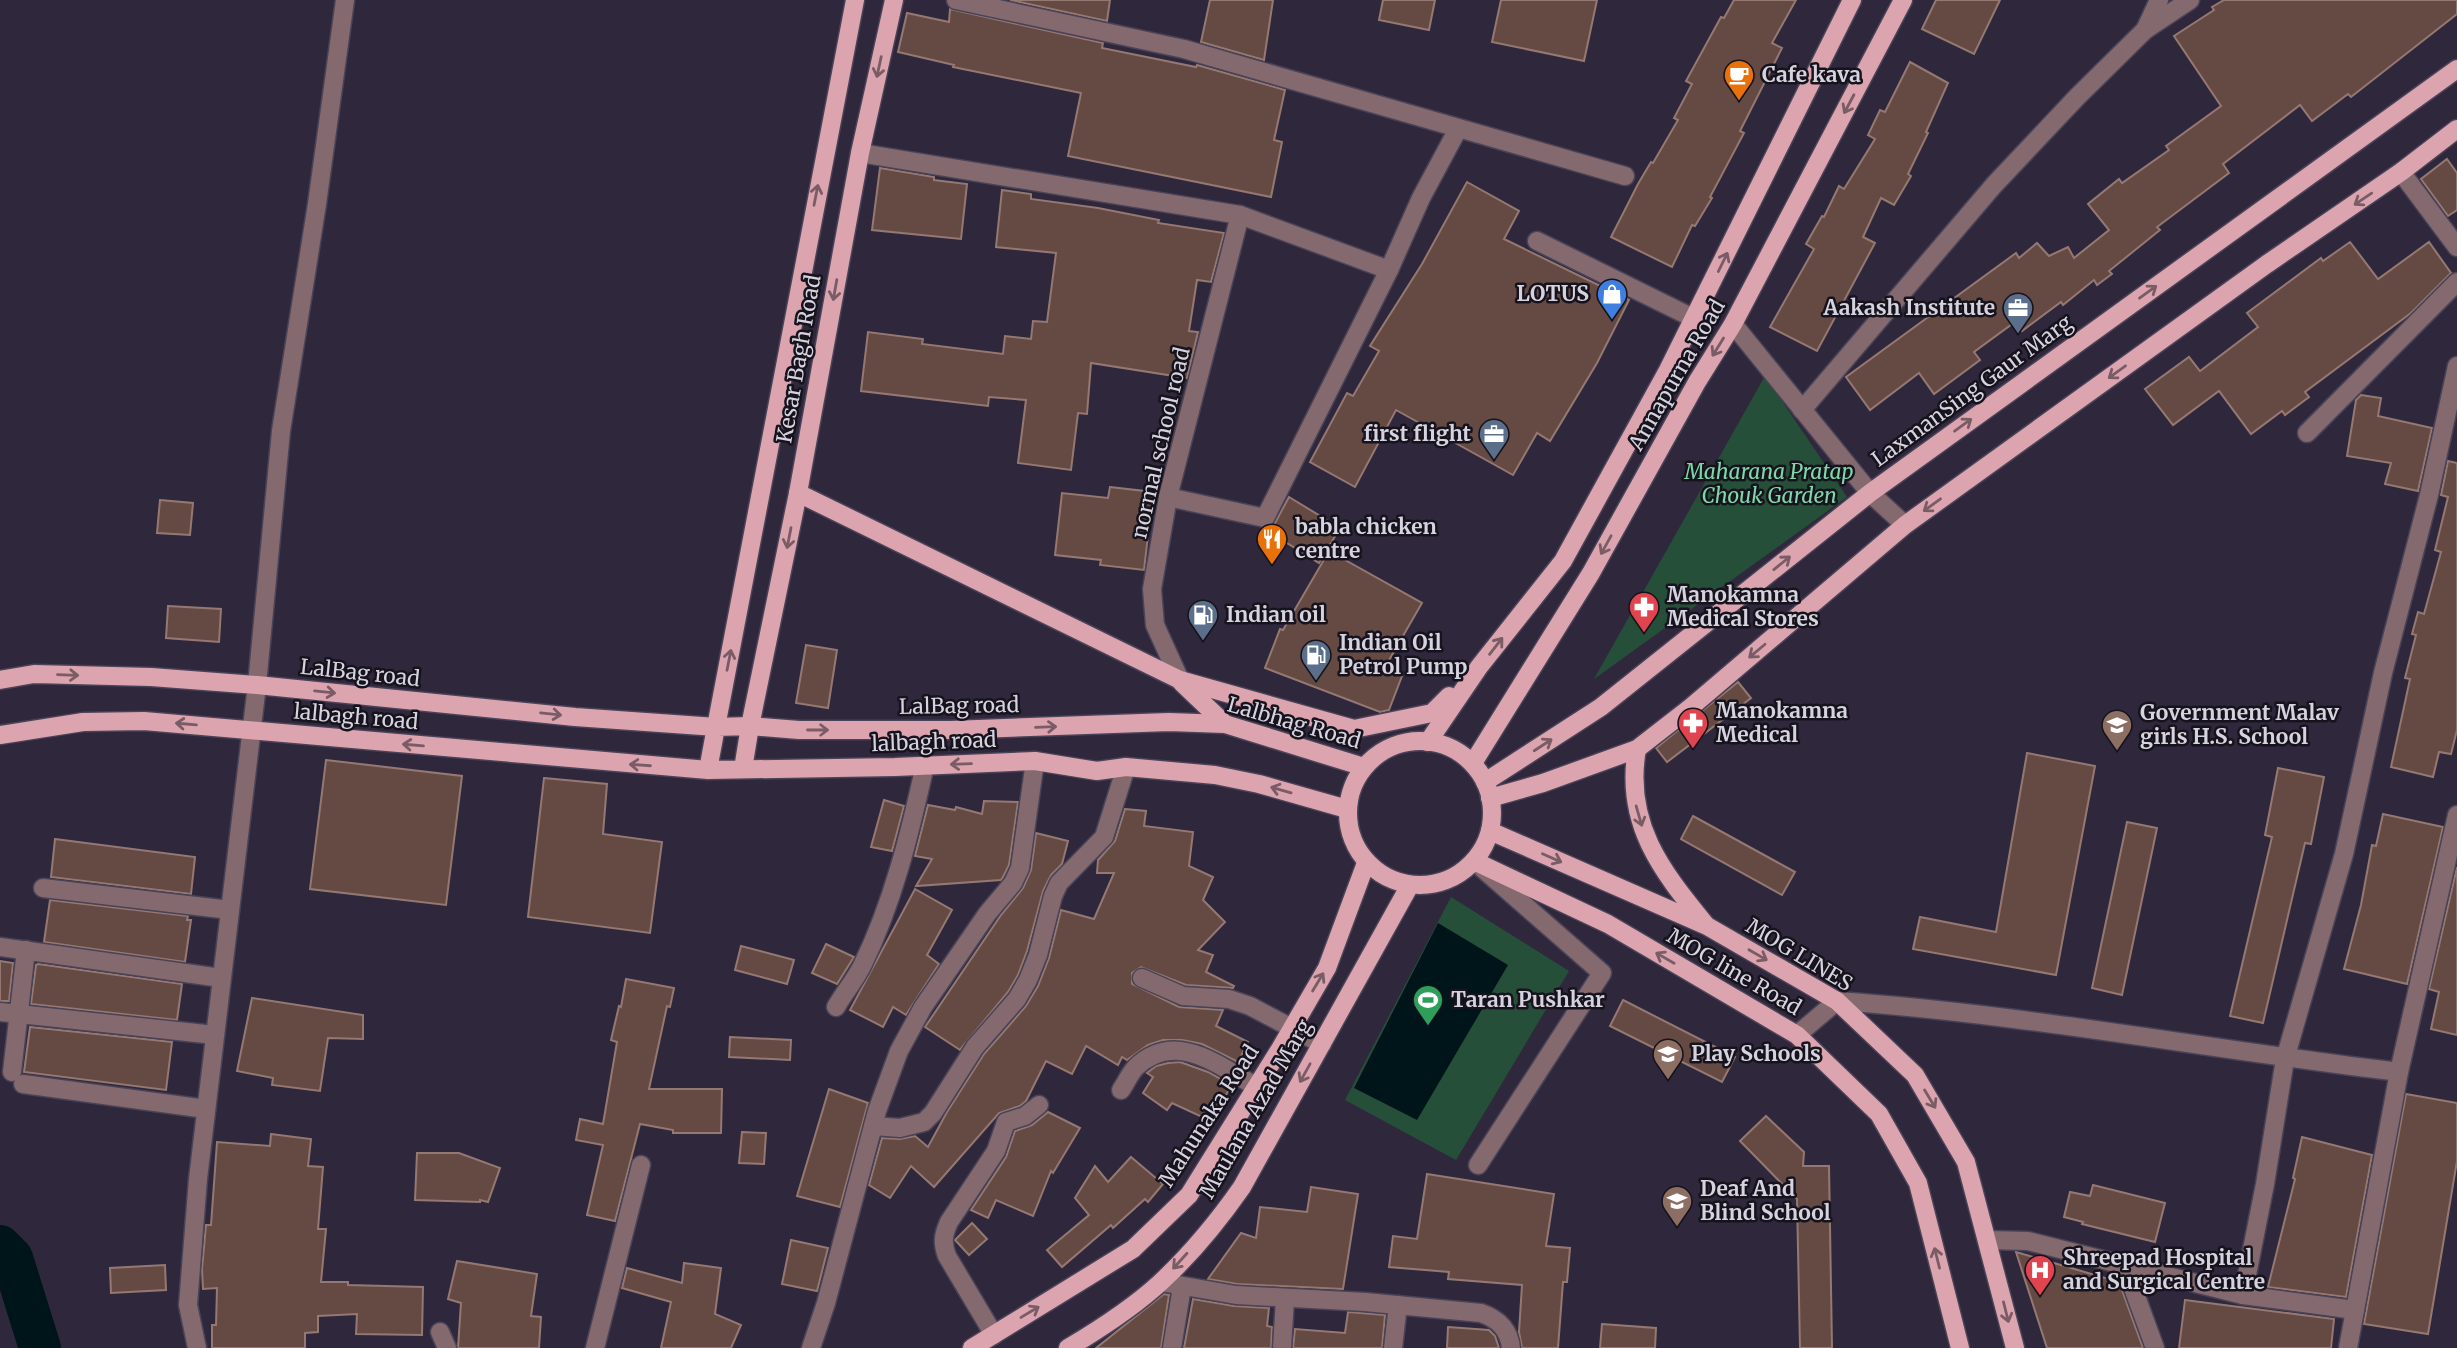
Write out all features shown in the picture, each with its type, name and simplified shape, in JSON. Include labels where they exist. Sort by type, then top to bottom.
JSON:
[{"type":"main road","name":"Kesar Bagh Road","points":[[708,770],[855,0]]},
{"type":"main road","name":"Kesar Bagh Road","points":[[743,769],[798,493],[860,153],[894,0]]},
{"type":"main road","name":"Annapurna Road","points":[[1428,742],[1479,667],[1563,561],[1695,319],[1852,0]]},
{"type":"main road","name":"Annapurna Road","points":[[1473,763],[1591,573],[1697,382],[1733,324],[1903,0]]},
{"type":"main road","name":"LaxmanSing Gaur Marg","points":[[1488,790],[1601,707],[1870,493],[2457,69]]},
{"type":"main road","points":[[1488,790],[1543,783],[1637,749],[1691,707],[1905,525],[2267,264],[2402,172],[2457,130]]},
{"type":"main road","points":[[798,493],[1180,680],[1354,729],[1432,713],[1479,667]]},
{"type":"main road","name":"LalBag road","points":[[0,680],[34,674],[152,677],[575,717],[799,730],[951,730],[1169,722]]},
{"type":"main road","points":[[1180,680],[1225,724]]},
{"type":"main road","name":"lalbagh road","points":[[0,735],[83,722],[144,720],[708,770],[1035,761],[1097,771],[1126,767]]},
{"type":"main road","name":"Lalbhag Road","points":[[1169,722],[1225,724],[1364,767]]},
{"type":"main road","points":[[1428,742],[1445,746],[1473,763],[1488,790],[1492,814],[1490,831],[1474,861],[1456,876],[1433,884],[1410,885],[1386,877],[1366,863],[1348,828],[1347,809],[1352,787],[1364,767],[1382,751],[1404,743],[1428,742]]},
{"type":"main road","points":[[1637,749],[1633,782],[1639,820],[1647,841],[1672,884],[1707,926]]},
{"type":"main road","points":[[1126,767],[1215,775],[1259,784],[1347,809]]},
{"type":"main road","name":"MOG LINES","points":[[1490,831],[1707,926],[1837,1001],[1915,1075],[1966,1162],[2015,1348]]},
{"type":"main road","name":"MOG line Road","points":[[1474,861],[1608,924],[1797,1035],[1879,1114],[1918,1183],[1960,1348]]},
{"type":"main road","name":"Mahunaka Road","points":[[972,1348],[1133,1249],[1189,1195],[1327,968],[1366,863]]},
{"type":"main road","name":"Maulana Azad Marg","points":[[1068,1348],[1103,1327],[1160,1282],[1225,1212],[1242,1187],[1410,885]]},
{"type":"street","points":[[197,1348],[188,1306],[198,1179],[257,685],[281,431],[317,204],[345,0]]},
{"type":"street","points":[[956,0],[1184,49],[1625,176]]},
{"type":"street","points":[[2146,30],[2159,0]]},
{"type":"street","points":[[1802,410],[1944,246],[1965,216],[2077,97],[2146,30],[2190,0]]},
{"type":"street","points":[[1168,497],[1265,518],[1389,270],[1421,198],[1458,129]]},
{"type":"street","points":[[860,153],[1240,215],[1389,270]]},
{"type":"street","points":[[2402,172],[2457,247]]},
{"type":"street","name":"normal school road","points":[[1180,680],[1155,625],[1153,589],[1168,497],[1240,215]]},
{"type":"street","points":[[1537,241],[1695,319]]},
{"type":"street","points":[[2307,433],[2457,282]]},
{"type":"street","points":[[1733,324],[1870,493],[1905,525]]},
{"type":"street","points":[[2243,1295],[2265,1185],[2285,1059],[2344,854],[2383,673],[2429,495],[2457,366]]},
{"type":"street","points":[[811,1348],[826,1303],[873,1126],[898,1051],[911,1025],[987,914],[1013,883],[1020,868],[1035,761]]},
{"type":"street","points":[[836,1007],[862,967],[884,912],[910,834],[925,765]]},
{"type":"street","points":[[873,1126],[900,1128],[924,1122],[933,1113],[975,1047],[1017,999],[1028,981],[1038,955],[1053,896],[1059,883],[1104,837],[1126,767]]},
{"type":"street","points":[[2348,1348],[2399,1072],[2457,815]]},
{"type":"street","points":[[1474,861],[1602,973],[1478,1165]]},
{"type":"street","points":[[43,888],[230,910]]},
{"type":"street","points":[[0,947],[221,978]]},
{"type":"street","points":[[26,950],[19,1014],[18,1078],[206,1109]]},
{"type":"street","points":[[1142,978],[1183,996],[1228,999],[1250,1006],[1322,1044]]},
{"type":"street","points":[[1797,1035],[1837,1001],[1921,1007],[2285,1059],[2399,1072]]},
{"type":"street","points":[[0,1012],[215,1035]]},
{"type":"street","points":[[1121,1090],[1136,1067],[1161,1052],[1173,1049],[1191,1052],[1257,1087]]},
{"type":"street","points":[[994,1335],[947,1256],[943,1246],[944,1234],[949,1222],[996,1151],[1006,1122],[1025,1116],[1039,1105]]},
{"type":"street","points":[[595,1348],[641,1165]]},
{"type":"street","points":[[1988,1240],[2028,1241],[2243,1295],[2355,1310]]},
{"type":"street","points":[[2125,1266],[2155,1348]]},
{"type":"street","points":[[1160,1282],[1285,1299],[1398,1305],[1481,1314],[1496,1318],[1505,1329],[1511,1348]]},
{"type":"street","points":[[1172,1348],[1182,1287]]},
{"type":"street","points":[[1282,1348],[1285,1299]]},
{"type":"street","points":[[1393,1348],[1398,1305]]},
{"type":"green space","name":"Maharana Pratap Chouk Garden","points":[[1765,376],[1847,497],[1594,679]]},
{"type":"green space","points":[[1451,897],[1569,971],[1456,1160],[1345,1100]]},
{"type":"shaded area","name":"Taran Pushkar","points":[[1438,923],[1508,965],[1417,1120],[1354,1088]]},
{"type":"building","points":[[1010,0],[1110,0],[1107,21]]},
{"type":"building","points":[[1210,0],[1273,0],[1264,60],[1201,42]]},
{"type":"building","points":[[1383,0],[1435,0],[1429,30],[1379,20]]},
{"type":"building","points":[[1501,0],[1597,0],[1584,61],[1492,42]]},
{"type":"building","points":[[1734,0],[1796,0],[1772,43],[1782,48],[1740,131],[1744,133],[1710,197],[1712,198],[1695,226],[1692,225],[1672,267],[1611,237],[1638,184],[1678,120],[1674,118],[1692,84],[1686,81],[1721,17],[1724,18]]},
{"type":"building","points":[[1936,0],[2000,0],[1974,54],[1922,29]]},
{"type":"building","points":[[2224,0],[2457,0],[2457,14],[2351,97],[2348,94],[2312,121],[2300,105],[2223,164],[2229,173],[2157,227],[2160,230],[2109,271],[2112,274],[2097,285],[2094,280],[2063,305],[2061,302],[2022,331],[2015,322],[1974,352],[1980,360],[1934,394],[1919,373],[1870,410],[1846,377],[2016,253],[2019,258],[2037,243],[2049,256],[2068,247],[2074,258],[2109,230],[2088,204],[2119,179],[2122,183],[2169,150],[2166,146],[2221,106],[2174,36],[2214,10],[2212,7]]},
{"type":"building","points":[[950,9],[1103,43],[1102,48],[1196,67],[1197,65],[1285,90],[1274,140],[1282,142],[1271,197],[1068,156],[1081,93],[953,67],[954,65],[898,52],[907,13],[949,22]]},
{"type":"building","points":[[1910,62],[1948,83],[1908,174],[1911,176],[1894,205],[1881,198],[1863,237],[1875,243],[1817,351],[1770,327],[1814,249],[1806,244],[1822,216],[1824,217],[1839,186],[1844,189],[1875,139],[1868,135],[1880,110],[1885,112]]},
{"type":"building","points":[[2447,159],[2457,173],[2457,210],[2448,216],[2421,179]]},
{"type":"building","points":[[880,168],[967,184],[961,239],[872,230]]},
{"type":"building","points":[[1467,182],[1519,211],[1504,239],[1629,300],[1597,363],[1550,441],[1537,433],[1513,475],[1396,410],[1355,487],[1310,462],[1347,393],[1353,396],[1379,351],[1370,346],[1422,264]]},
{"type":"building","points":[[1002,190],[1031,194],[1031,199],[1098,208],[1159,220],[1158,223],[1224,233],[1211,282],[1197,280],[1189,331],[1198,332],[1187,378],[1091,363],[1087,414],[1078,413],[1071,470],[1018,463],[1026,400],[989,397],[988,406],[861,391],[868,332],[923,339],[922,344],[1003,354],[1005,336],[1031,339],[1033,321],[1047,322],[1056,253],[996,247]]},
{"type":"building","points":[[2350,242],[2378,279],[2429,242],[2451,273],[2411,313],[2305,392],[2309,397],[2285,415],[2282,411],[2251,434],[2219,391],[2173,425],[2145,389],[2189,357],[2200,371],[2258,327],[2247,313],[2321,258],[2323,261]]},
{"type":"building","points":[[2361,395],[2381,398],[2378,416],[2432,428],[2418,491],[2385,484],[2391,463],[2347,456],[2356,400]]},
{"type":"building","points":[[2448,461],[2457,463],[2457,730],[2451,754],[2439,752],[2433,777],[2391,767],[2410,679],[2405,678],[2416,635],[2412,634],[2418,612],[2424,614],[2441,552],[2435,550],[2448,497],[2441,495]]},
{"type":"building","points":[[1110,487],[1153,492],[1144,570],[1100,565],[1101,560],[1055,555],[1062,493],[1108,498]]},
{"type":"building","points":[[1289,497],[1340,528],[1319,563],[1268,531]]},
{"type":"building","points":[[160,500],[193,503],[190,535],[157,533]]},
{"type":"building","points":[[1329,551],[1422,603],[1384,669],[1402,676],[1389,710],[1380,712],[1265,668],[1280,629],[1283,630]]},
{"type":"building","points":[[168,606],[221,609],[219,642],[166,638]]},
{"type":"building","points":[[806,645],[837,650],[828,708],[796,703]]},
{"type":"building","points":[[1738,682],[1751,698],[1667,762],[1656,748]]},
{"type":"building","points":[[2027,753],[2095,766],[2056,975],[1913,949],[1920,917],[1996,932]]},
{"type":"building","points":[[326,760],[462,776],[446,905],[310,889]]},
{"type":"building","points":[[2278,768],[2324,777],[2311,844],[2305,843],[2263,1023],[2230,1016],[2272,837],[2265,835]]},
{"type":"building","points":[[544,778],[607,784],[603,834],[662,842],[650,933],[528,917]]},
{"type":"building","points":[[884,800],[904,806],[892,851],[871,847]]},
{"type":"building","points":[[984,801],[1018,802],[1009,865],[1001,880],[916,886],[932,859],[915,856],[928,805],[955,810],[956,807],[982,814]]},
{"type":"building","points":[[1125,809],[1146,811],[1144,826],[1193,832],[1189,866],[1213,877],[1203,900],[1225,922],[1198,950],[1213,955],[1206,972],[1234,986],[1186,985],[1141,967],[1132,973],[1132,984],[1179,1007],[1223,1010],[1216,1026],[1248,1042],[1238,1062],[1202,1044],[1182,1040],[1163,1040],[1148,1045],[1127,1060],[1122,1057],[1118,1065],[1086,1046],[1072,1074],[1046,1061],[1026,1101],[1020,1106],[999,1113],[934,1187],[911,1166],[890,1198],[869,1185],[882,1138],[915,1136],[928,1147],[984,1054],[1026,1006],[1038,986],[1049,958],[1061,910],[1094,919],[1114,873],[1097,873],[1098,860],[1115,841]]},
{"type":"building","points":[[2383,814],[2443,827],[2407,984],[2344,969],[2361,905],[2372,845],[2376,846]]},
{"type":"building","points":[[1693,816],[1795,872],[1782,895],[1681,839]]},
{"type":"building","points":[[2127,822],[2157,828],[2122,995],[2092,988]]},
{"type":"building","points":[[1036,833],[1068,841],[1062,864],[1051,875],[1043,891],[1018,975],[1008,992],[960,1050],[925,1027],[1001,915],[1023,888],[1031,870]]},
{"type":"building","points":[[55,839],[195,857],[191,894],[51,877]]},
{"type":"building","points":[[2457,867],[2457,1035],[2431,1029],[2439,992],[2429,989]]},
{"type":"building","points":[[915,889],[952,910],[927,955],[939,964],[906,1015],[893,1007],[883,1027],[850,1010]]},
{"type":"building","points":[[50,900],[188,916],[187,920],[191,920],[185,962],[44,942]]},
{"type":"building","points":[[826,944],[854,957],[837,984],[812,973]]},
{"type":"building","points":[[741,946],[794,960],[787,984],[735,970]]},
{"type":"building","points":[[0,961],[13,963],[9,1001],[0,1001]]},
{"type":"building","points":[[38,964],[182,984],[177,1020],[31,1004]]},
{"type":"building","points":[[626,979],[674,988],[670,1007],[667,1006],[649,1089],[722,1089],[721,1133],[673,1133],[673,1130],[640,1124],[615,1221],[587,1215],[603,1145],[576,1140],[580,1119],[603,1124],[617,1042],[611,1040]]},
{"type":"building","points":[[252,998],[363,1015],[363,1039],[328,1038],[320,1091],[272,1085],[273,1078],[237,1071]]},
{"type":"building","points":[[1623,1000],[1735,1057],[1722,1082],[1610,1026]]},
{"type":"building","points":[[30,1027],[172,1042],[166,1090],[24,1072]]},
{"type":"building","points":[[730,1037],[791,1040],[790,1060],[729,1057]]},
{"type":"building","points":[[1180,1062],[1208,1072],[1231,1085],[1213,1122],[1172,1103],[1167,1110],[1143,1093],[1153,1077],[1147,1073],[1156,1066]]},
{"type":"building","points":[[829,1089],[868,1103],[840,1207],[797,1196]]},
{"type":"building","points":[[2406,1094],[2457,1103],[2457,1161],[2428,1334],[2364,1324]]},
{"type":"building","points":[[1048,1112],[1080,1128],[1053,1173],[1051,1171],[1033,1216],[996,1200],[988,1218],[971,1210],[1006,1157],[1015,1131],[1032,1125]]},
{"type":"building","points":[[1766,1116],[1804,1152],[1803,1166],[1829,1166],[1832,1348],[1800,1348],[1797,1199],[1740,1141]]},
{"type":"building","points":[[742,1132],[766,1133],[764,1164],[739,1163]]},
{"type":"building","points":[[271,1134],[311,1139],[308,1166],[323,1167],[318,1229],[326,1229],[321,1282],[423,1287],[422,1335],[356,1334],[357,1314],[318,1316],[318,1332],[305,1333],[305,1348],[212,1348],[217,1288],[203,1289],[202,1269],[206,1225],[211,1225],[217,1142],[270,1146]]},
{"type":"building","points":[[2302,1137],[2372,1155],[2346,1297],[2268,1287],[2295,1179],[2293,1178]]},
{"type":"building","points":[[417,1153],[459,1153],[500,1168],[488,1202],[415,1200]]},
{"type":"building","points":[[1131,1157],[1163,1184],[1148,1202],[1145,1199],[1113,1228],[1111,1225],[1062,1267],[1047,1250],[1089,1215],[1075,1198],[1095,1166],[1108,1182]]},
{"type":"building","points":[[1427,1174],[1554,1194],[1546,1246],[1570,1248],[1567,1282],[1563,1282],[1558,1348],[1522,1348],[1519,1332],[1522,1285],[1448,1279],[1449,1272],[1389,1267],[1393,1236],[1417,1239]]},
{"type":"building","points":[[2093,1185],[2165,1203],[2155,1242],[2064,1217],[2070,1192],[2090,1196]]},
{"type":"building","points":[[1311,1187],[1358,1194],[1343,1289],[1237,1284],[1208,1279],[1241,1233],[1256,1238],[1260,1207],[1307,1212]]},
{"type":"building","points":[[972,1223],[987,1239],[969,1255],[955,1240]]},
{"type":"building","points":[[791,1240],[828,1248],[817,1291],[782,1284]]},
{"type":"building","points":[[2016,1252],[2119,1282],[2143,1348],[2047,1348]]},
{"type":"building","points":[[457,1261],[537,1274],[531,1316],[541,1317],[539,1348],[458,1348],[461,1303],[448,1299]]},
{"type":"building","points":[[684,1263],[721,1268],[715,1314],[741,1325],[731,1348],[661,1348],[671,1302],[622,1288],[627,1268],[682,1283]]},
{"type":"building","points":[[165,1265],[166,1290],[111,1293],[110,1268]]},
{"type":"building","points":[[1164,1294],[1169,1295],[1161,1348],[1096,1348]]},
{"type":"building","points":[[1193,1299],[1234,1306],[1269,1308],[1267,1326],[1272,1327],[1271,1348],[1184,1348]]},
{"type":"building","points":[[2185,1300],[2334,1319],[2331,1348],[2179,1348]]},
{"type":"building","points":[[1348,1312],[1385,1315],[1382,1348],[1293,1348],[1295,1329],[1345,1333]]},
{"type":"building","points":[[1602,1324],[1656,1328],[1655,1348],[1600,1348]]},
{"type":"building","points":[[1448,1327],[1489,1330],[1495,1336],[1499,1348],[1447,1348]]},
{"type":"waterway","points":[[0,1246],[12,1258],[40,1348]]},
{"type":"place","name":"Cafe kava","points":[[1739,102]]},
{"type":"place","name":"LOTUS","points":[[1612,321]]},
{"type":"place","name":"Aakash Institute","points":[[2018,335]]},
{"type":"place","name":"first flight","points":[[1494,461]]},
{"type":"place","name":"babla chicken centre","points":[[1272,566]]},
{"type":"place","name":"Manokamna Medical Stores","points":[[1644,634]]},
{"type":"place","name":"Indian oil","points":[[1203,642]]},
{"type":"place","name":"Indian Oil Petrol Pump","points":[[1316,682]]},
{"type":"place","name":"Manokamna Medical","points":[[1693,750]]},
{"type":"place","name":"Government Malav girls H.S. School","points":[[2117,752]]},
{"type":"place","name":"Taran Pushkar","points":[[1428,1027]]},
{"type":"place","name":"Play Schools","points":[[1668,1081]]},
{"type":"place","name":"Deaf And Blind School","points":[[1677,1228]]},
{"type":"place","name":"Shreepad Hospital and Surgical Centre","points":[[2040,1297]]}]
